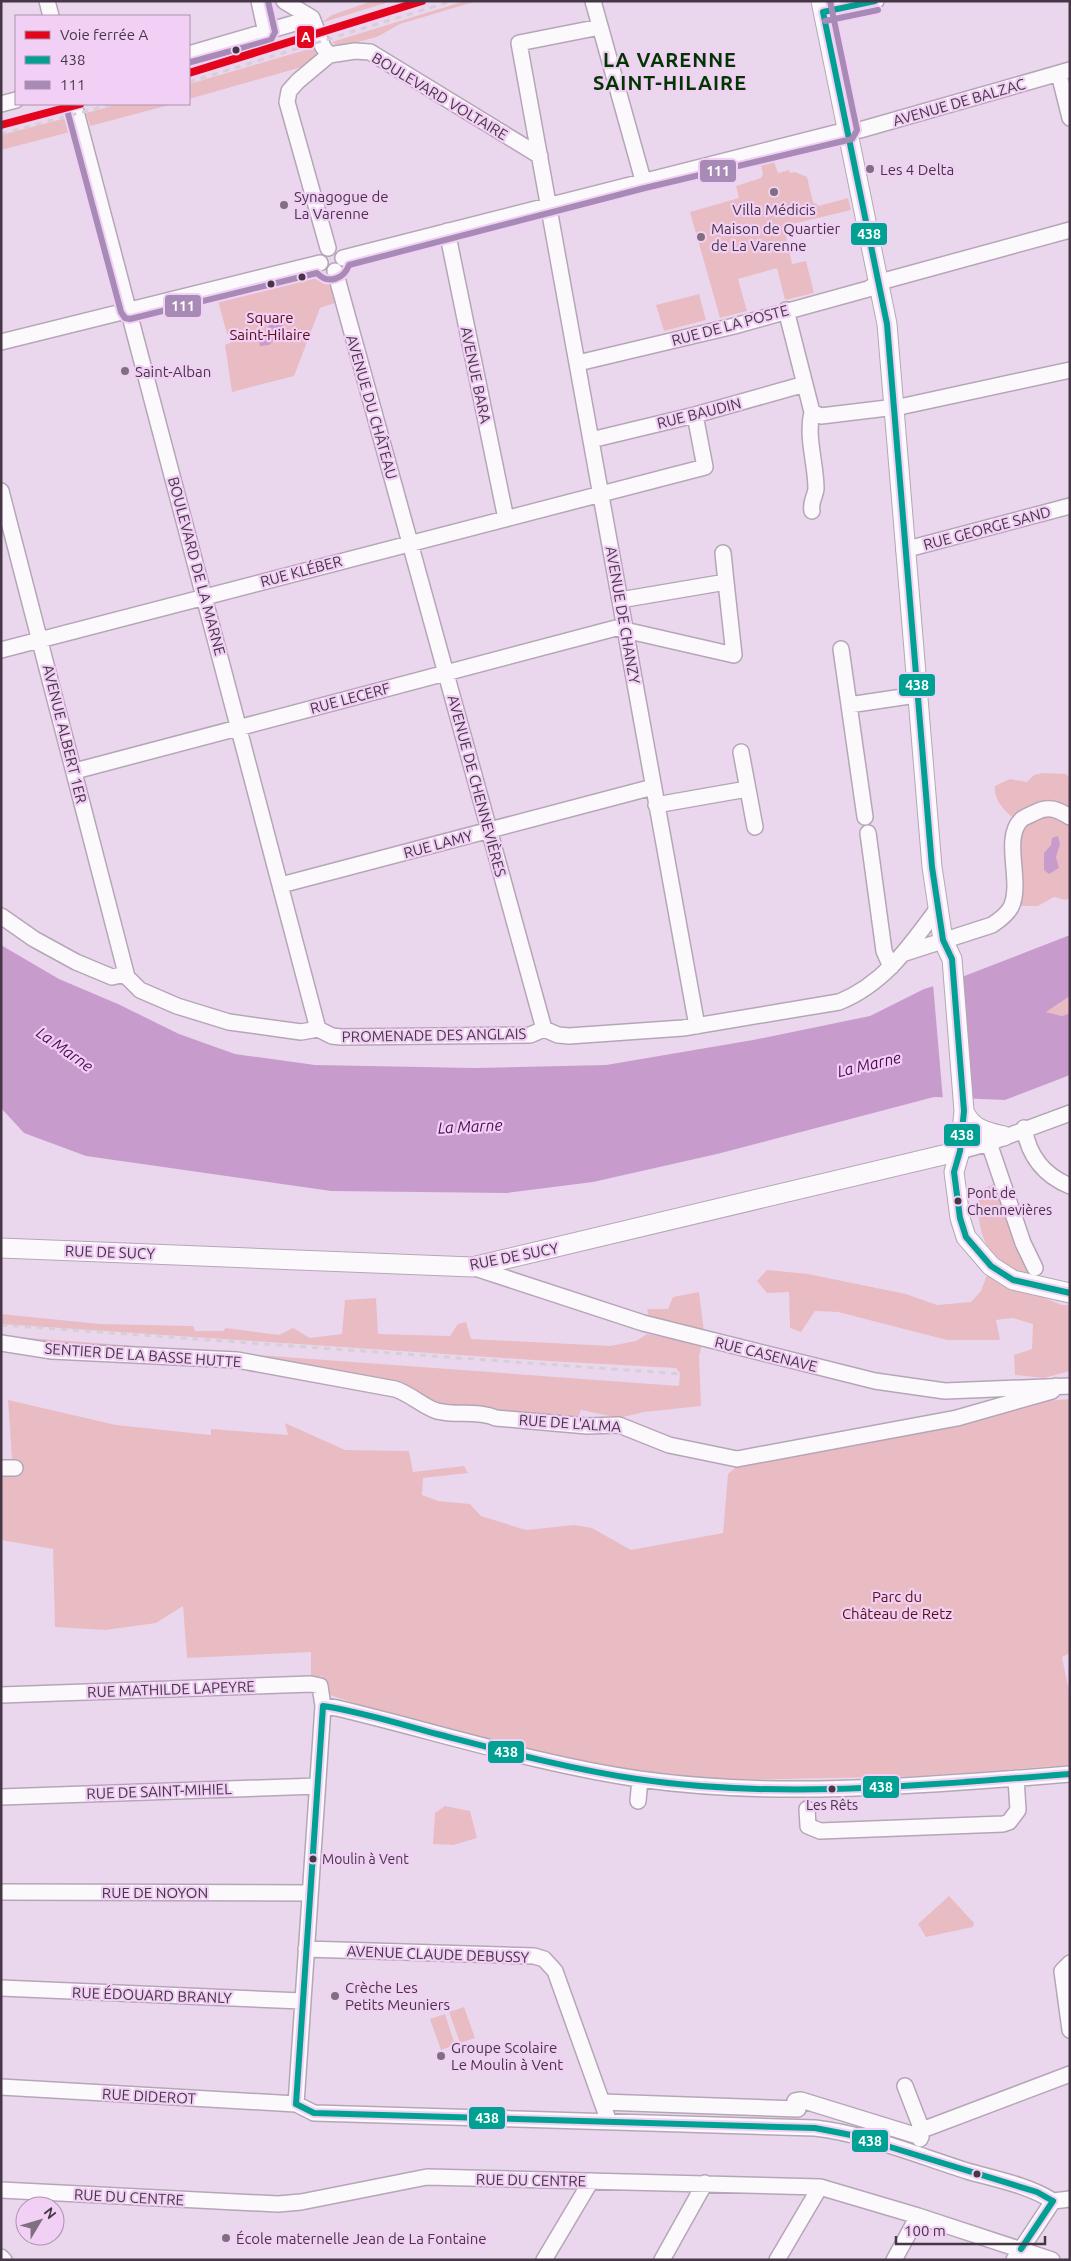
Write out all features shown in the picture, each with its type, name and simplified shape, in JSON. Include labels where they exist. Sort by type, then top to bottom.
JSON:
[{"type":"main road","points":[[822,6],[880,282],[887,324],[904,550],[932,868],[943,940],[952,954],[947,969],[959,1113],[960,1151],[954,1172],[957,1202],[966,1236],[991,1266],[1013,1280],[1070,1293]]},
{"type":"main road","points":[[959,1113],[976,1128],[996,1140]]},
{"type":"main road","name":"RUE DE SUCY","points":[[1,1248],[472,1267],[960,1151]]},
{"type":"street","points":[[47,1],[51,15]]},
{"type":"street","points":[[259,1],[266,32]]},
{"type":"street","points":[[284,1],[312,18],[322,47],[329,55],[289,91],[287,102],[328,248]]},
{"type":"street","points":[[593,1],[643,180]]},
{"type":"street","points":[[822,6],[876,1]]},
{"type":"street","points":[[190,54],[312,18]]},
{"type":"street","points":[[549,205],[519,43],[600,27]]},
{"type":"street","name":"BOULEVARD VOLTAIRE","points":[[329,55],[355,51],[370,52],[540,156]]},
{"type":"street","points":[[1064,72],[1070,118]]},
{"type":"street","name":"AVENUE DE BALZAC","points":[[339,264],[447,231],[643,180],[848,131],[860,130],[1064,72]]},
{"type":"street","points":[[1,104],[15,100]]},
{"type":"street","name":"BOULEVARD DE LA MARNE","points":[[74,105],[318,1028]]},
{"type":"street","name":"AVENUE DE CHANZY","points":[[549,205],[697,1026]]},
{"type":"street","name":"RUE DE LA POSTE","points":[[578,363],[734,326],[786,310],[868,289],[880,282],[1070,230]]},
{"type":"street","name":"AVENUE BARA","points":[[447,231],[506,519]]},
{"type":"street","points":[[320,264],[321,254],[328,248]]},
{"type":"street","points":[[320,264],[326,270],[339,264],[338,250],[328,248]]},
{"type":"street","points":[[1,342],[320,264]]},
{"type":"street","name":"AVENUE DU CHÂTEAU","points":[[339,264],[410,543]]},
{"type":"street","points":[[786,310],[812,412],[809,426],[816,491],[810,502],[812,511]]},
{"type":"street","points":[[812,412],[820,416],[894,408],[1070,370]]},
{"type":"street","name":"RUE BAUDIN","points":[[591,440],[695,415],[805,384]]},
{"type":"street","name":"RUE KLÉBER","points":[[1,650],[706,467],[695,415]]},
{"type":"street","name":"AVENUE ALBERT 1ER","points":[[1,491],[75,771],[127,978]]},
{"type":"street","name":"RUE GEORGE SAND","points":[[904,550],[1070,506]]},
{"type":"street","name":"AVENUE DE CHENNEVIÈRES","points":[[410,543],[544,1030]]},
{"type":"street","points":[[620,600],[726,582],[723,554]]},
{"type":"street","name":"RUE LECERF","points":[[75,771],[616,628],[734,655],[726,582]]},
{"type":"street","points":[[841,649],[865,817]]},
{"type":"street","points":[[849,705],[916,695]]},
{"type":"street","points":[[741,752],[755,827]]},
{"type":"street","name":"RUE LAMY","points":[[281,885],[653,787]]},
{"type":"street","points":[[656,805],[747,789]]},
{"type":"street","name":"PROMENADE DES ANGLAIS","points":[[905,953],[992,925],[1011,907],[1016,889],[1013,838],[1020,820],[1037,811],[1049,808],[1057,809],[1070,817]]},
{"type":"street","points":[[868,833],[884,951],[891,967]]},
{"type":"street","name":"PROMENADE DES ANGLAIS","points":[[1,916],[34,939],[76,962],[112,977],[121,975],[140,990],[177,1006],[229,1022],[301,1032],[318,1028],[332,1036],[341,1037],[530,1035],[544,1030],[558,1035],[569,1036],[697,1026],[839,1002],[858,994],[875,983],[905,953],[938,908]]},
{"type":"street","points":[[960,1151],[1070,1113]]},
{"type":"street","points":[[1024,1128],[1028,1147],[1038,1164],[1059,1182],[1070,1186]]},
{"type":"street","points":[[996,1140],[1022,1243],[1035,1268]]},
{"type":"street","name":"RUE CASENAVE","points":[[472,1267],[643,1323],[875,1381],[945,1391],[1063,1386]]},
{"type":"street","name":"SENTIER DE LA BASSE HUTTE","points":[[1,1343],[52,1351],[237,1360],[395,1389],[438,1411],[487,1414]]},
{"type":"street","name":"RUE DE L'ALMA","points":[[487,1414],[496,1418],[577,1425],[619,1425],[669,1445],[737,1459],[957,1418],[1052,1391],[1063,1386]]},
{"type":"street","name":"RUE MATHILDE LAPEYRE","points":[[1,1695],[317,1684],[321,1689],[323,1706]]},
{"type":"street","points":[[296,2104],[323,1706],[558,1764],[640,1779],[733,1787],[806,1788],[912,1785],[1070,1774]]},
{"type":"street","points":[[807,1809],[808,1826],[820,1831],[1003,1824],[1009,1822],[1018,1810],[1016,1778]]},
{"type":"street","points":[[638,1801],[640,1779]]},
{"type":"street","name":"RUE DE SAINT-MIHIEL","points":[[1,1797],[317,1786]]},
{"type":"street","name":"RUE DE NOYON","points":[[1,1892],[309,1893]]},
{"type":"street","name":"AVENUE CLAUDE DEBUSSY","points":[[306,1949],[534,1956],[544,1959],[555,1971],[609,2122]]},
{"type":"street","points":[[1070,1963],[1062,1971],[1070,2030]]},
{"type":"street","name":"RUE ÉDOUARD BRANLY","points":[[1,1988],[302,2001]]},
{"type":"street","points":[[602,2102],[801,2100],[922,2134],[1070,2074]]},
{"type":"street","points":[[905,2086],[922,2134],[915,2155]]},
{"type":"street","name":"RUE DIDEROT","points":[[1,2087],[296,2104],[314,2113],[834,2130],[1036,2192],[1053,2201]]},
{"type":"street","points":[[795,2101],[802,2128]]},
{"type":"street","name":"RUE DU CENTRE","points":[[1,2190],[278,2204],[301,2202],[427,2177],[820,2187],[918,2216],[1017,2254],[1052,2260]]},
{"type":"street","points":[[544,2260],[591,2181]]},
{"type":"street","points":[[662,2260],[705,2183]]},
{"type":"street","points":[[777,2260],[820,2187]]},
{"type":"street","points":[[1017,2254],[1053,2201],[1070,2199]]},
{"type":"street","points":[[894,2260],[918,2216]]},
{"type":"street","points":[[1,2257],[4,2260]]},
{"type":"green space","points":[[372,1],[392,1],[321,23],[332,15]]},
{"type":"green space","points":[[465,1],[477,1],[400,24],[377,37],[338,47],[332,42]]},
{"type":"green space","points":[[316,47],[316,57],[302,67],[190,99],[190,84]]},
{"type":"green space","points":[[115,105],[169,105],[90,126],[86,113]]},
{"type":"green space","points":[[70,117],[74,131],[1,150],[1,135]]},
{"type":"green space","points":[[774,162],[778,173],[789,170],[790,173],[795,172],[807,177],[813,202],[819,206],[848,198],[851,210],[784,226],[792,264],[806,261],[814,293],[785,300],[777,268],[738,279],[747,311],[720,318],[690,212],[739,198],[736,186],[761,178],[763,174],[761,165]]},
{"type":"green space","name":"Square Saint-Hilaire","points":[[313,273],[329,282],[335,303],[320,308],[294,376],[232,392],[225,345],[232,342],[230,334],[227,334],[217,297]]},
{"type":"green space","points":[[699,294],[706,320],[664,331],[656,305]]},
{"type":"green space","points":[[1043,773],[1066,774],[1070,778],[1070,898],[1065,900],[1054,897],[1038,906],[1016,906],[1015,839],[1022,824],[1003,808],[997,798],[995,786],[1010,779],[1027,782],[1034,775]]},
{"type":"green space","points":[[1070,996],[1070,1013],[1062,1016],[1045,1012]]},
{"type":"green space","points":[[996,1183],[1031,1274],[1018,1271],[1006,1264],[990,1248],[985,1240],[980,1223],[978,1191]]},
{"type":"green space","points":[[767,1270],[808,1274],[906,1294],[937,1305],[971,1302],[981,1291],[987,1275],[1062,1305],[1070,1305],[1070,1371],[1044,1378],[1015,1375],[1014,1355],[1032,1349],[1033,1324],[1013,1318],[996,1320],[1000,1340],[947,1340],[838,1312],[815,1311],[801,1332],[790,1328],[789,1292],[767,1293],[757,1281]]},
{"type":"green space","points":[[699,1292],[704,1332],[649,1318],[647,1309],[668,1309],[673,1297]]},
{"type":"green space","points":[[376,1298],[378,1334],[450,1336],[458,1324],[466,1322],[471,1339],[610,1346],[636,1341],[647,1334],[702,1344],[699,1356],[701,1406],[644,1412],[619,1418],[581,1410],[577,1420],[440,1407],[393,1385],[37,1344],[1,1336],[679,1386],[680,1373],[676,1368],[1,1324],[1,1314],[100,1324],[193,1326],[195,1331],[223,1331],[226,1328],[279,1335],[293,1328],[310,1338],[342,1334],[345,1300]]},
{"type":"green space","name":"Parc du Château de Retz","points":[[1070,1399],[1070,1653],[1062,1657],[1070,1697],[1070,1765],[925,1776],[734,1780],[686,1779],[575,1762],[408,1721],[330,1695],[328,1684],[321,1676],[311,1679],[311,1652],[187,1658],[183,1606],[156,1623],[105,1630],[55,1627],[53,1549],[1,1540],[1,1474],[13,1474],[8,1400],[116,1425],[211,1435],[211,1429],[288,1435],[285,1423],[345,1450],[409,1451],[413,1472],[464,1466],[468,1473],[423,1478],[422,1495],[438,1501],[470,1504],[481,1516],[526,1530],[574,1525],[592,1528],[631,1550],[723,1533],[728,1474],[739,1464],[1015,1403]]},
{"type":"green space","points":[[445,1806],[470,1811],[477,1838],[453,1845],[433,1844],[435,1813]]},
{"type":"green space","points":[[949,1896],[974,1923],[973,1927],[926,1937],[918,1924]]},
{"type":"green space","points":[[464,2007],[475,2038],[460,2043],[449,2012]]},
{"type":"green space","points":[[445,2014],[455,2045],[441,2050],[430,2019]]},
{"type":"water","points":[[276,317],[281,317],[284,322],[280,334],[269,345],[260,346],[259,341],[267,332],[270,321]]},
{"type":"water","points":[[1058,836],[1060,844],[1056,857],[1059,868],[1049,874],[1044,870],[1044,853],[1051,845],[1052,838]]},
{"type":"water","name":"La Marne","points":[[1070,935],[1070,996],[1046,1012],[1062,1016],[1070,1013],[1070,1075],[1005,1100],[934,1097],[717,1154],[593,1182],[507,1193],[331,1191],[86,1156],[24,1133],[1,1108],[1,945],[59,979],[118,1004],[179,1034],[235,1054],[315,1065],[474,1068],[606,1065],[753,1040],[870,1016],[924,989],[954,980]]},
{"type":"pier","points":[[962,975],[973,1101],[943,1100],[933,984]]},
{"type":"railway","points":[[190,82],[452,1]]},
{"type":"railway","points":[[1,134],[108,105]]},
{"type":"railway","points":[[1,1325],[682,1374]]},
{"type":"rail line","name":"A","points":[[190,73],[422,1]]},
{"type":"rail line","name":"A","points":[[1,125],[76,105]]},
{"type":"transit line","name":"111","points":[[191,62],[271,40],[275,32],[268,1]]},
{"type":"transit line","name":"111","points":[[66,106],[121,312],[125,318],[130,319],[317,273],[326,279],[335,279],[340,277],[349,265],[645,188],[852,139],[857,130],[830,1]]},
{"type":"transit line","name":"438","points":[[823,12],[875,1]]},
{"type":"transit line","name":"111","points":[[825,21],[878,10]]},
{"type":"transit line","name":"438","points":[[823,12],[887,324],[932,867],[943,940],[952,959],[964,1111],[960,1151],[954,1172],[960,1218],[966,1237],[991,1266],[1013,1280],[1070,1293]]},
{"type":"transit line","name":"438","points":[[323,1706],[366,1715],[562,1765],[637,1779],[691,1785],[745,1789],[854,1789],[1070,1774]]},
{"type":"transit line","name":"438","points":[[296,2104],[323,1706]]},
{"type":"transit line","name":"438","points":[[296,2104],[314,2113],[815,2128],[851,2135],[1037,2192],[1053,2201]]},
{"type":"transit line","name":"438","points":[[1021,2249],[1053,2201]]},
{"type":"place","name":"Les 4 Delta","points":[[870,169]]},
{"type":"place","name":"Villa Médicis","points":[[774,192]]},
{"type":"place","name":"Synagogue de La Varenne","points":[[284,205]]},
{"type":"place","name":"Maison de Quartier de La Varenne","points":[[701,237]]},
{"type":"place","name":"Saint-Alban","points":[[125,371]]},
{"type":"place","name":"Pont de Chennevières","points":[[958,1201]]},
{"type":"place","name":"Les Rêts","points":[[832,1789]]},
{"type":"place","name":"Moulin à Vent","points":[[313,1859]]},
{"type":"place","name":"Crèche Les Petits Meuniers","points":[[335,1996]]},
{"type":"place","name":"Groupe Scolaire Le Moulin à Vent","points":[[441,2056]]},
{"type":"place","name":"École maternelle Jean de La Fontaine","points":[[226,2238]]},
{"type":"district","name":"LA VARENNE SAINT-HILAIRE","points":[[670,70]]}]
